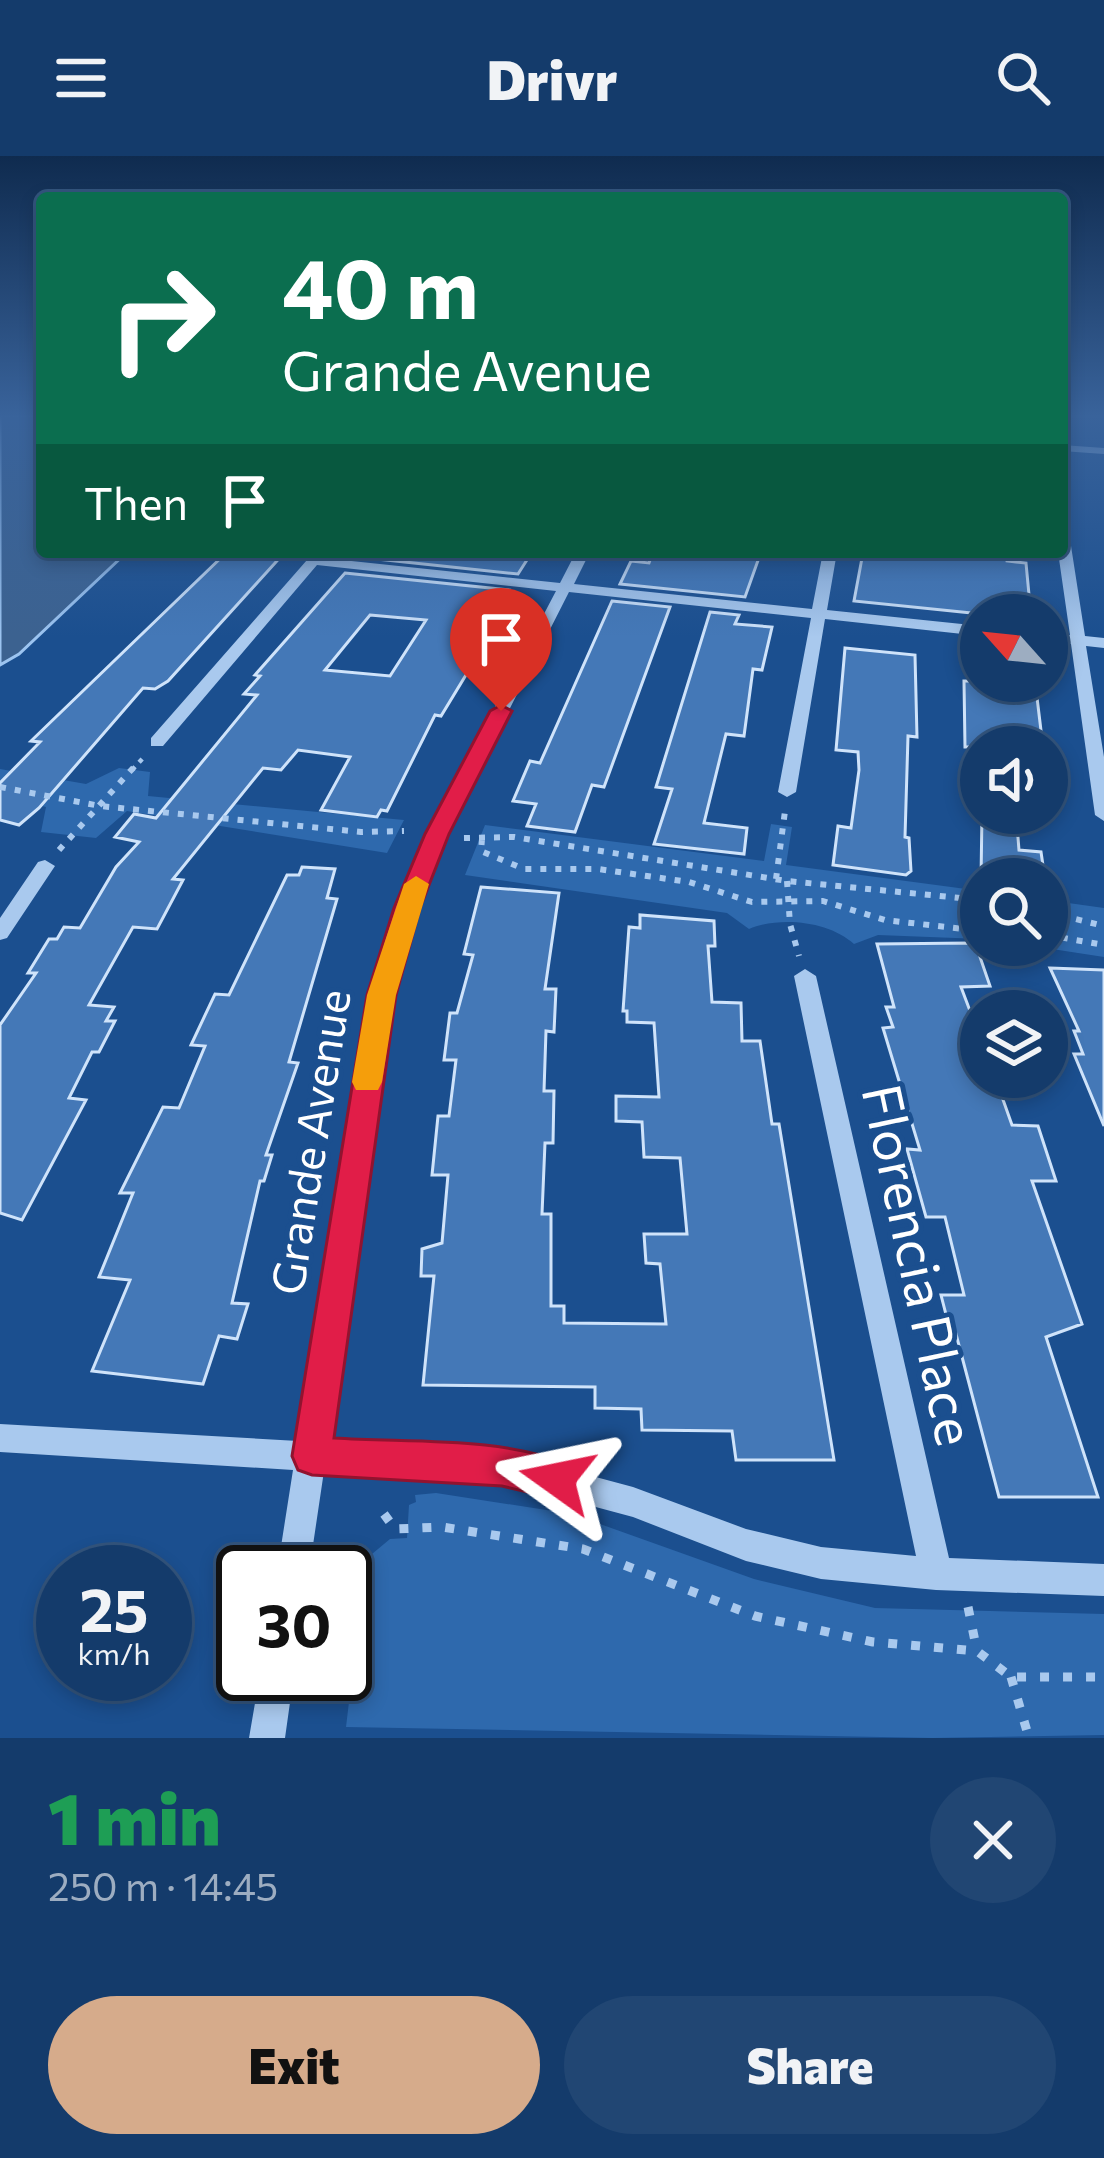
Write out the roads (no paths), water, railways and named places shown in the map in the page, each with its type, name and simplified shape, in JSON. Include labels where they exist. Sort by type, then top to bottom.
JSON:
[{"type":"street","points":[[157,742],[316,558]]},
{"type":"street","points":[[333,558],[565,589],[960,629]]},
{"type":"street","name":"Grande Avenue","points":[[297,1545],[388,973],[437,834],[580,558]]},
{"type":"street","points":[[787,792],[829,558]]},
{"type":"street","points":[[1066,558],[1104,814]]},
{"type":"street","points":[[1068,639],[1104,643]]},
{"type":"street","points":[[0,933],[45,866]]},
{"type":"street","name":"Florencia Place","points":[[806,976],[949,1575]]},
{"type":"street","points":[[0,1438],[502,1467],[633,1502],[821,1563],[949,1575],[1104,1580]]},
{"type":"street","points":[[267,1738],[273,1701]]}]
